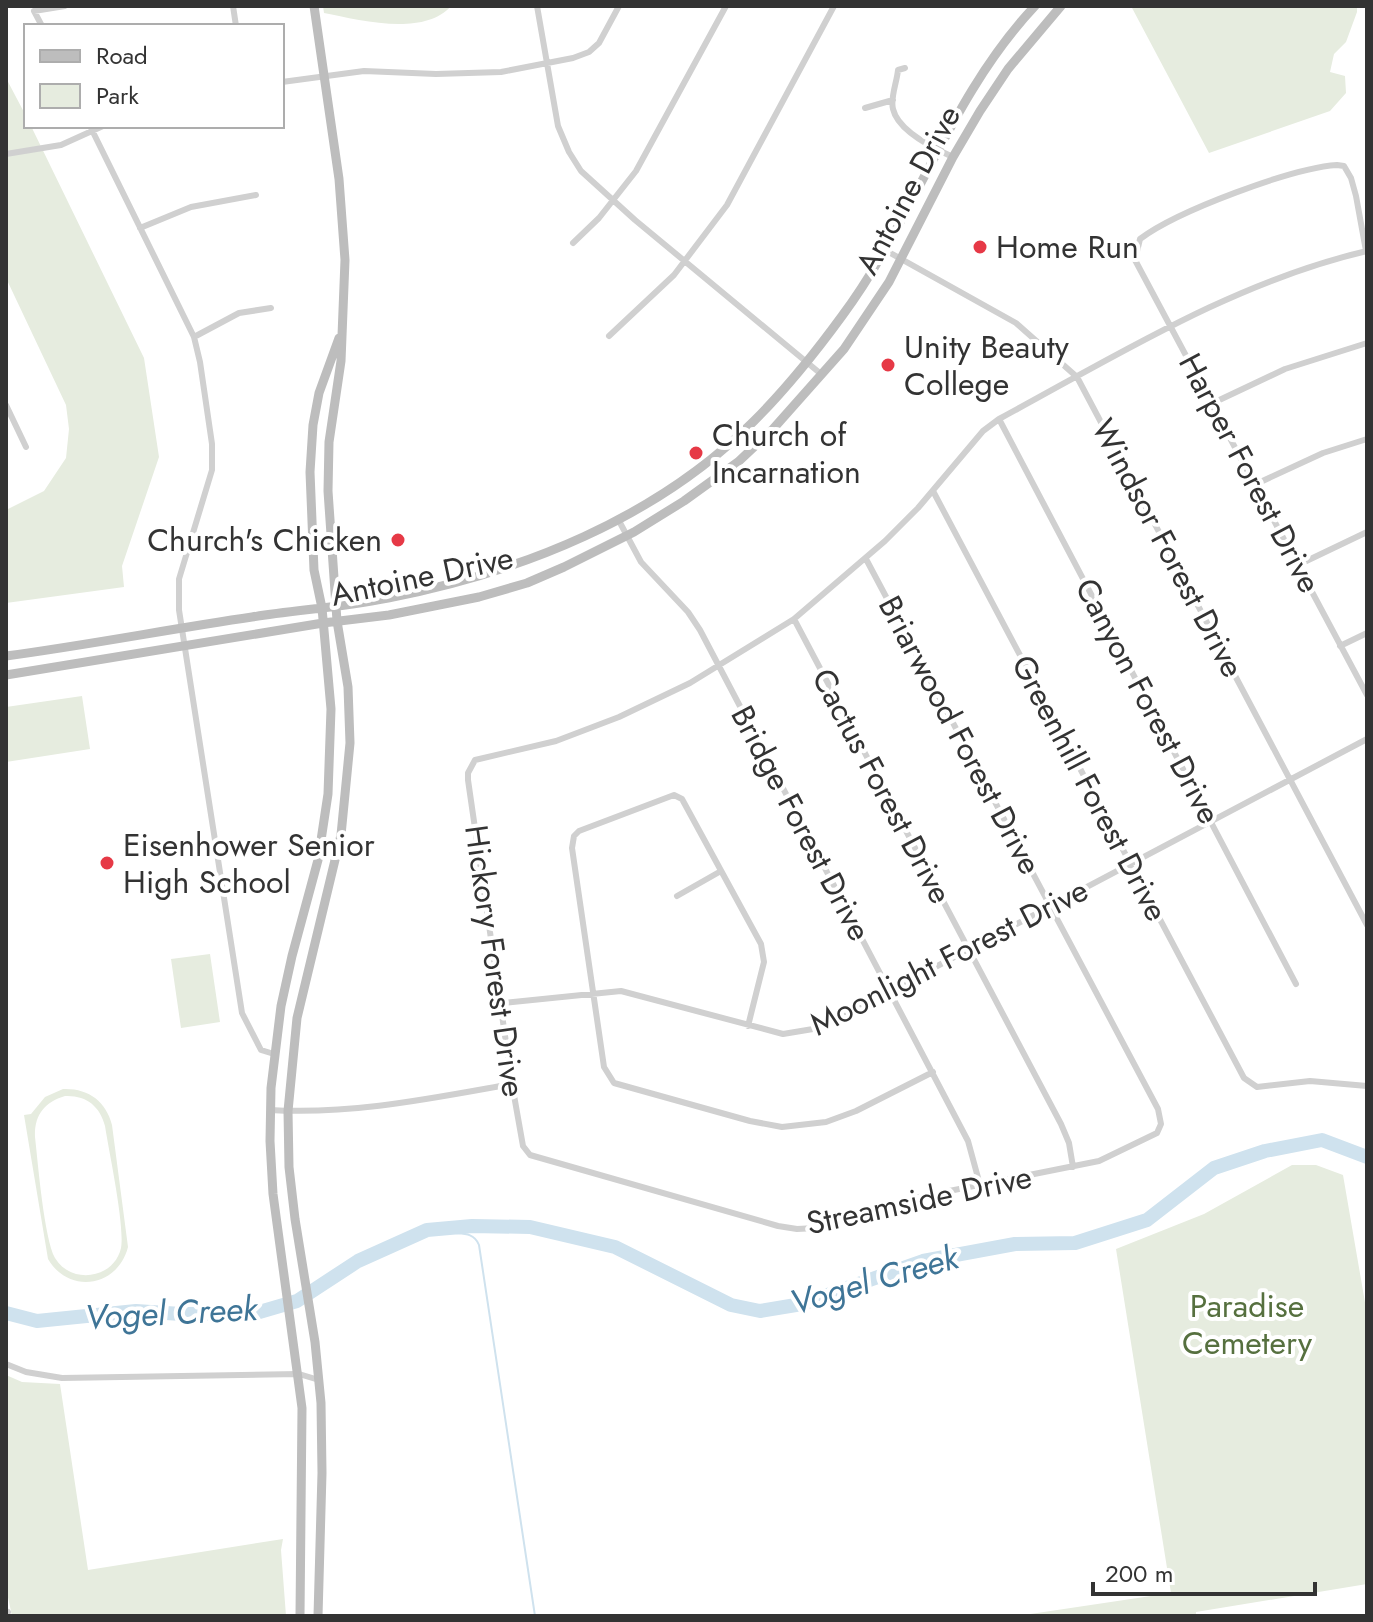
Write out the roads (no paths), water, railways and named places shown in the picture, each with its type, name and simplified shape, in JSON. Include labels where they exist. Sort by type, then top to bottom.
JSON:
[{"type":"main road","points":[[314,6],[342,212],[345,260],[341,361],[329,442],[328,491],[337,621],[348,687],[350,743],[341,835],[302,996],[288,1111],[289,1167],[319,1380],[322,1447],[318,1616]]},
{"type":"main road","name":"Antoine Drive","points":[[10,656],[337,607],[477,578],[571,543],[660,495],[752,423],[807,364],[856,298],[937,150],[994,57],[1035,6]]},
{"type":"main road","name":"Antoine Drive","points":[[6,675],[426,609],[511,588],[564,567],[626,536],[684,501],[738,462],[774,428],[844,349],[869,314],[953,157],[1008,70],[1061,6]]},
{"type":"main road","points":[[994,57],[1008,70]]},
{"type":"main road","points":[[300,1616],[303,1455],[299,1374],[280,1252],[270,1110],[274,1054],[284,990],[318,860],[328,794],[332,740],[330,688],[322,608],[314,570],[310,492],[313,425],[319,393],[343,323]]},
{"type":"main road","points":[[310,492],[328,491]]},
{"type":"main road","points":[[10,656],[17,673]]},
{"type":"main road","points":[[330,688],[348,687]]},
{"type":"main road","points":[[332,740],[350,743]]},
{"type":"main road","points":[[284,990],[302,996]]},
{"type":"main road","points":[[280,1252],[300,1250]]},
{"type":"main road","points":[[300,1536],[319,1537]]},
{"type":"street","points":[[41,24],[34,11],[65,6]]},
{"type":"street","points":[[537,6],[558,126],[581,171],[821,374]]},
{"type":"street","points":[[284,82],[374,70],[436,74],[501,72],[581,56],[594,49],[619,6]]},
{"type":"street","points":[[573,243],[614,200],[636,171],[726,6]]},
{"type":"street","points":[[609,336],[687,261],[727,205],[834,6]]},
{"type":"street","points":[[905,68],[898,70],[892,108],[898,119],[926,144],[953,157]]},
{"type":"street","points":[[865,108],[893,100]]},
{"type":"street","points":[[6,154],[49,148],[74,140],[91,128],[194,337],[210,430],[212,470],[179,579],[182,628],[242,1013],[261,1050],[274,1054]]},
{"type":"street","name":"Harper Forest Drive","points":[[1367,251],[1351,178],[1344,166],[1327,165],[1220,199],[1148,233],[1140,239],[1135,260],[1367,695]]},
{"type":"street","points":[[140,228],[191,207],[256,195]]},
{"type":"street","name":"Windsor Forest Drive","points":[[885,250],[1016,323],[1077,377],[1367,925]]},
{"type":"street","points":[[719,666],[794,619],[866,559],[933,491],[978,437],[999,419],[1248,288],[1367,251]]},
{"type":"street","points":[[194,337],[239,313],[271,308]]},
{"type":"street","points":[[1213,403],[1285,369],[1367,343]]},
{"type":"street","points":[[6,405],[26,447]]},
{"type":"street","name":"Canyon Forest Drive","points":[[999,419],[1296,984]]},
{"type":"street","points":[[1256,484],[1323,453],[1367,439]]},
{"type":"street","name":"Greenhill Forest Drive","points":[[933,491],[1129,864],[1249,1083],[1265,1086],[1310,1081],[1367,1086]]},
{"type":"street","name":"Bridge Forest Drive","points":[[618,519],[651,575],[690,614],[719,666],[968,1141],[980,1185]]},
{"type":"street","points":[[1298,565],[1367,532]]},
{"type":"street","name":"Briarwood Forest Drive","points":[[866,559],[1158,1109],[1161,1124]]},
{"type":"street","name":"Cactus Forest Drive","points":[[794,619],[1061,1124],[1069,1143],[1073,1167]]},
{"type":"street","points":[[1340,646],[1367,633]]},
{"type":"street","name":"Hickory Forest Drive","points":[[530,1155],[523,1146],[512,1084],[468,780],[471,765],[480,757],[556,741],[598,726],[649,704],[719,666]]},
{"type":"street","name":"Moonlight Forest Drive","points":[[502,1003],[621,991],[783,1034],[805,1032],[890,991],[1367,739]]},
{"type":"street","points":[[748,1026],[764,962],[761,944],[682,799],[674,795],[583,828],[574,836],[572,848],[604,1067],[614,1083],[782,1127],[826,1122],[856,1111],[933,1072]]},
{"type":"street","points":[[677,896],[721,871]]},
{"type":"street","points":[[270,1110],[348,1109],[512,1084]]},
{"type":"street","name":"Streamside Drive","points":[[530,1155],[797,1229],[826,1226],[914,1198],[1111,1158],[1157,1133],[1161,1124]]},
{"type":"street","points":[[6,1364],[26,1372],[62,1378],[299,1374],[319,1380]]},
{"type":"waterway","name":"Vogel Creek","points":[[6,1313],[37,1321],[136,1311],[256,1313],[297,1301],[358,1261],[427,1230],[472,1226],[530,1227],[615,1247],[731,1305],[760,1311],[802,1304],[923,1261],[1015,1244],[1075,1243],[1147,1220],[1214,1168],[1265,1151],[1322,1140],[1367,1157]]},
{"type":"waterway","points":[[439,1229],[467,1234],[479,1245],[535,1616]]},
{"type":"place","name":"Home Run","points":[[980,247]]},
{"type":"place","name":"Unity Beauty College","points":[[888,365]]},
{"type":"place","name":"Church of Incarnation","points":[[696,453]]},
{"type":"place","name":"Church's Chicken","points":[[398,540]]},
{"type":"place","name":"Eisenhower Senior High School","points":[[107,863]]},
{"type":"park label","name":"Paradise Cemetery","points":[[1247,1324]]}]
